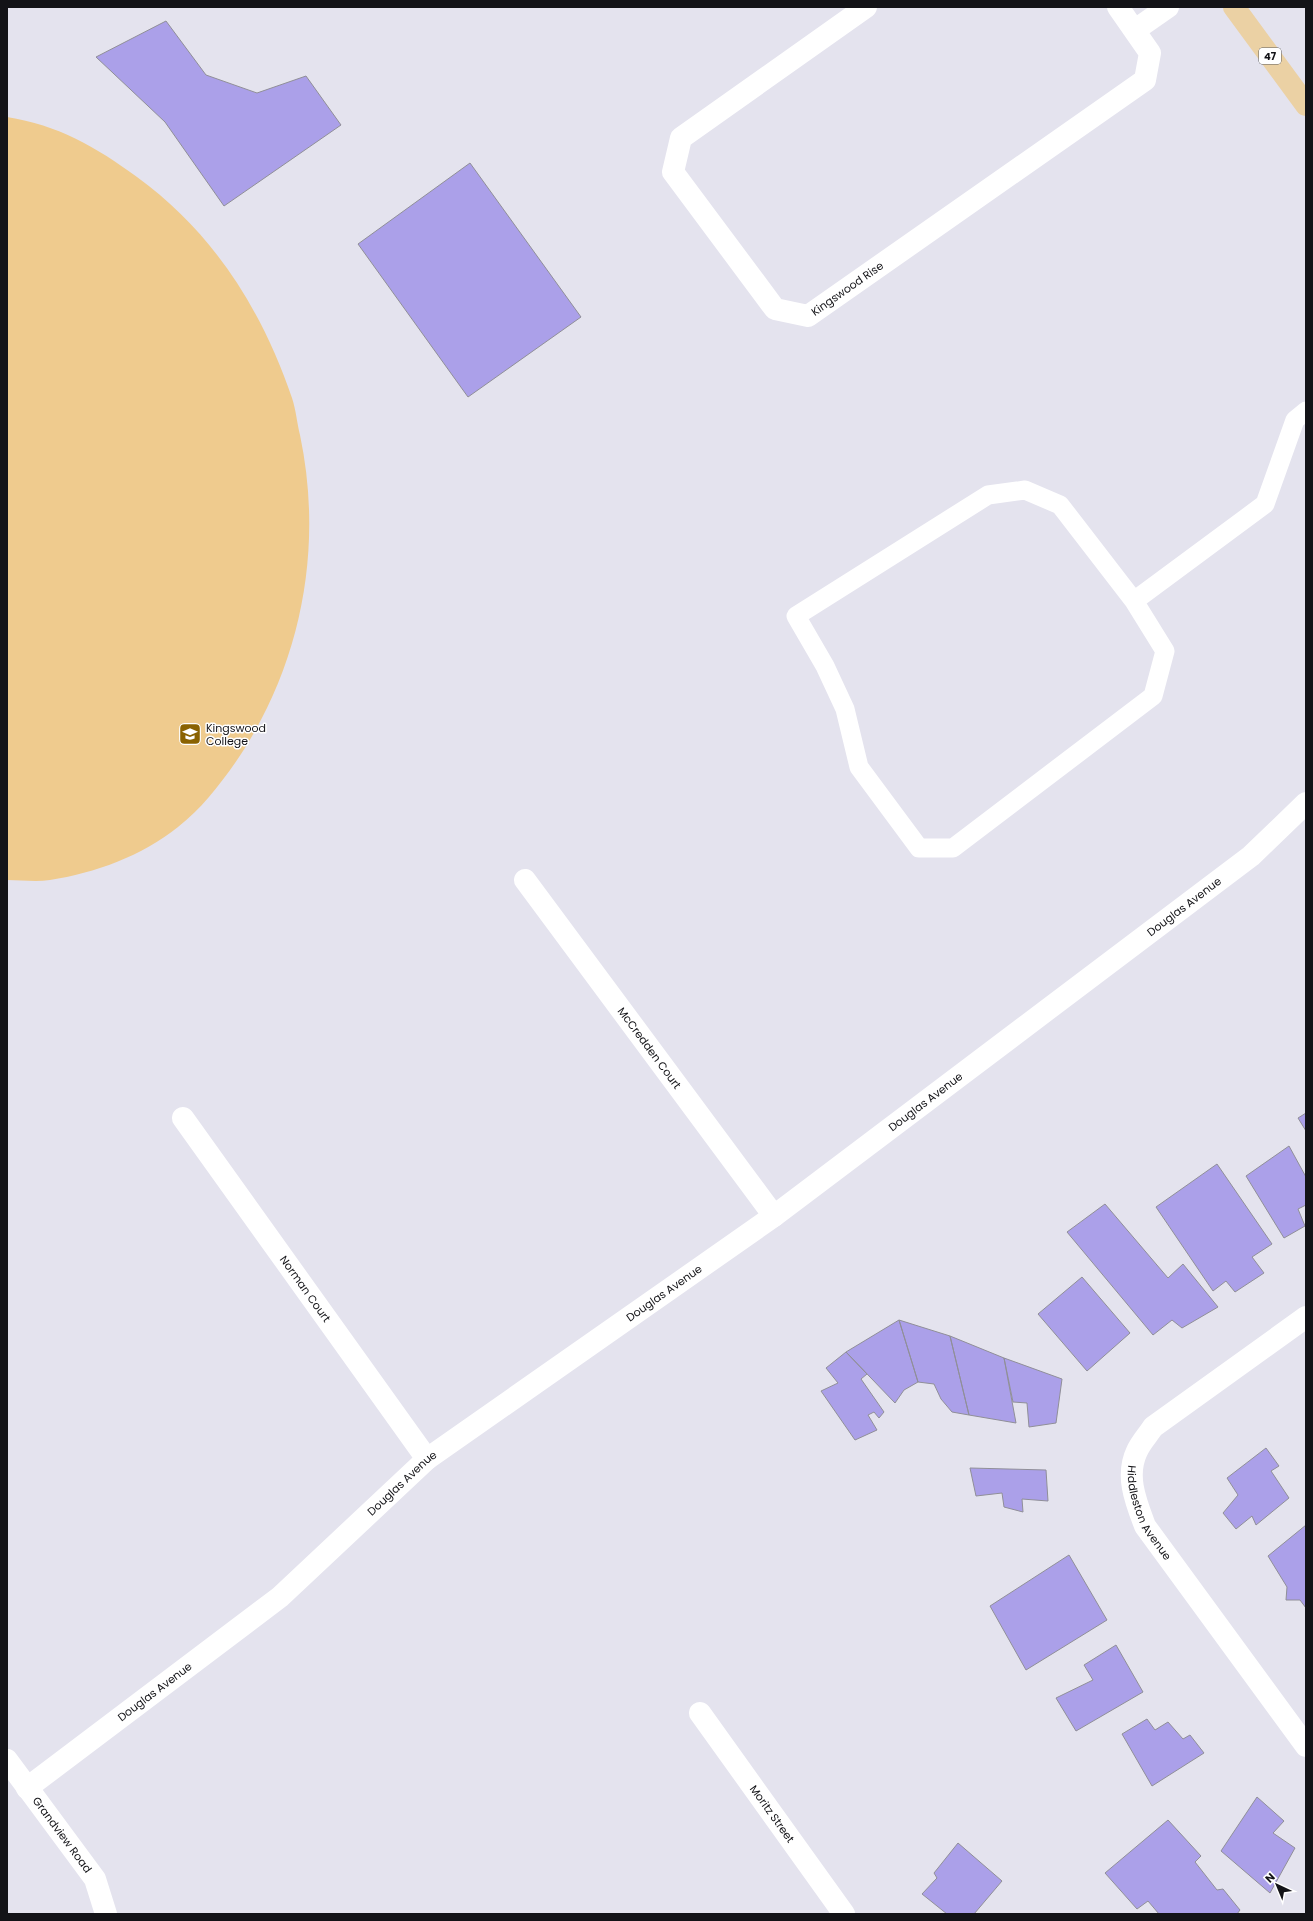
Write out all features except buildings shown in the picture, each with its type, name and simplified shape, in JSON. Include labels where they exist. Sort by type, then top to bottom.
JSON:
[{"type":"main road","name":"47","points":[[1234,7],[1306,105]]},
{"type":"street","name":"Kingswood Rise","points":[[866,7],[681,138],[673,172],[775,309],[808,316],[1145,80],[1150,53],[1118,7]]},
{"type":"street","points":[[1135,30],[1168,7]]},
{"type":"street","name":"Douglas Avenue","points":[[27,1788],[280,1597],[427,1459],[774,1216],[1251,856],[1306,803]]},
{"type":"street","name":"McCredden Court","points":[[525,880],[774,1216]]},
{"type":"street","name":"Norman Court","points":[[183,1118],[427,1459]]},
{"type":"street","name":"Hiddleston Avenue","points":[[1306,1317],[1153,1427],[1137,1451],[1131,1473],[1134,1498],[1145,1526],[1306,1746]]},
{"type":"street","name":"Moritz Street","points":[[700,1713],[844,1914]]},
{"type":"street","name":"Grandview Road","points":[[7,1760],[95,1879],[106,1914]]},
{"type":"lane","points":[[1134,601],[1265,504],[1295,420],[1306,411]]},
{"type":"lane","points":[[1025,490],[1060,505],[1134,601],[1165,651],[1153,696],[953,848],[919,848],[859,767],[845,709],[825,666],[796,616],[988,495],[1025,490]]},
{"type":"shaded area","points":[[7,117],[26,121],[60,132],[107,156],[137,177],[164,199],[189,222],[212,248],[232,275],[266,334],[280,365],[292,398],[295,407],[307,478],[309,521],[307,564],[301,606],[291,647],[276,687],[258,726],[222,781],[202,805],[186,820],[149,847],[134,855],[101,868],[67,877],[39,881],[7,880]]},
{"type":"place","name":"Kingswood College","points":[[190,734]]}]
